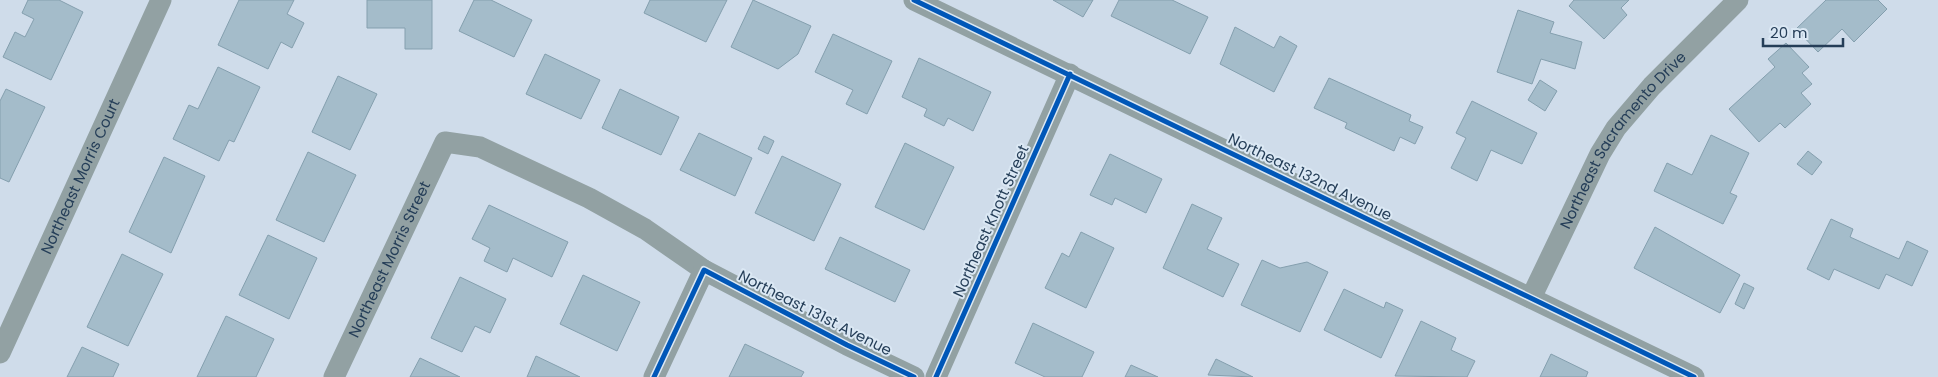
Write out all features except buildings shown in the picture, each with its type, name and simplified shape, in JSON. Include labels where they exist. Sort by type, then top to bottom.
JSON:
[{"type":"street","name":"Northeast Morris Court","points":[[0,353],[161,0]]},
{"type":"street","name":"Northeast Sacramento Drive","points":[[1531,298],[1600,154],[1616,128],[1652,86],[1738,0]]},
{"type":"street","name":"Northeast 132nd Avenue","points":[[922,2],[1531,298],[1658,369],[1694,377]]},
{"type":"street","name":"Northeast Knott Street","points":[[936,377],[1070,74]]},
{"type":"street","name":"Northeast 131st Avenue","points":[[445,142],[480,147],[588,198],[645,229],[704,270],[847,345],[914,377]]},
{"type":"street","name":"Northeast Morris Street","points":[[334,377],[445,142]]},
{"type":"street","points":[[654,377],[704,270]]},
{"type":"cycle path","points":[[914,0],[1694,377]]},
{"type":"cycle path","points":[[936,377],[1070,74]]},
{"type":"cycle path","points":[[654,377],[704,270],[847,345],[914,377]]}]
